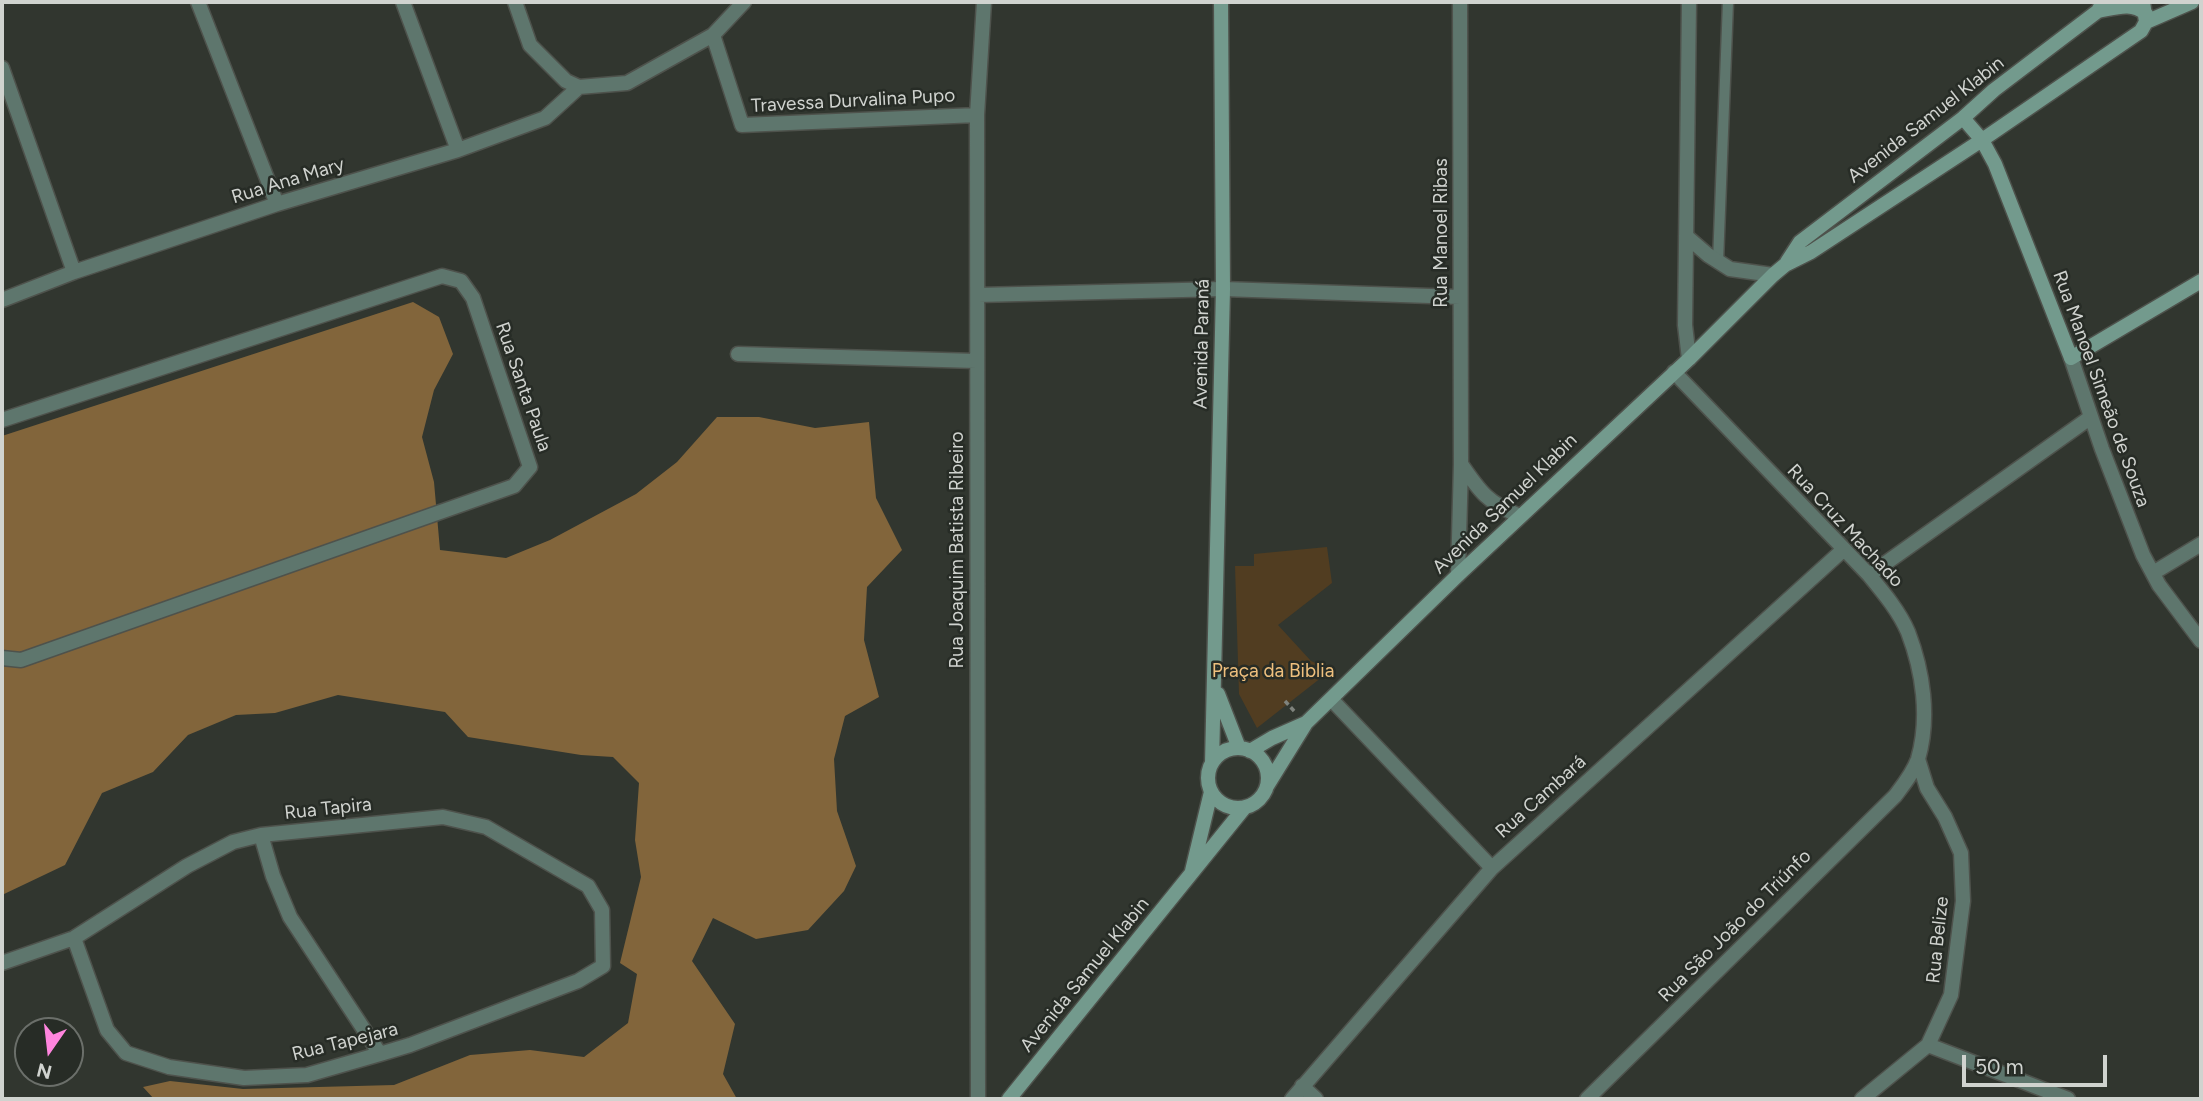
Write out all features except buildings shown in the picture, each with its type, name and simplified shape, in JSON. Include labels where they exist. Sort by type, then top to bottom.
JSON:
[{"type":"main road","name":"Avenida Paraná","points":[[1212,763],[1223,289],[1220,2]]},
{"type":"main road","name":"Avenida Samuel Klabin","points":[[1267,786],[1306,723],[1520,516],[1689,359],[1773,275],[1982,140],[2141,31],[2145,13],[2192,2]]},
{"type":"main road","points":[[2100,6],[2132,5],[2145,13]]},
{"type":"main road","name":"Avenida Samuel Klabin","points":[[1785,265],[1800,242],[1964,118],[1994,90],[2100,6]]},
{"type":"main road","name":"Rua Manoel Simeão de Souza","points":[[1964,118],[1982,140],[1994,164],[2071,358]]},
{"type":"main road","points":[[2071,358],[2201,281]]},
{"type":"main road","name":"Avenida Paraná","points":[[1215,687],[1245,749]]},
{"type":"main road","points":[[1245,749],[1259,757],[1265,766],[1267,786],[1255,803],[1235,808],[1217,800],[1211,792],[1208,782],[1212,763],[1219,755],[1229,750],[1245,749],[1306,723]]},
{"type":"main road","name":"Avenida Samuel Klabin","points":[[1191,876],[1211,792]]},
{"type":"main road","name":"Avenida Samuel Klabin","points":[[1009,1099],[1245,807]]},
{"type":"street","points":[[198,2],[277,204]]},
{"type":"street","points":[[403,2],[458,150]]},
{"type":"street","points":[[515,2],[530,45],[572,84],[627,83],[713,35],[744,2]]},
{"type":"street","name":"Rua Joaquim Batista Ribeiro","points":[[978,1099],[977,115],[984,2]]},
{"type":"street","name":"Rua Manoel Ribas","points":[[1458,575],[1461,464],[1460,2]]},
{"type":"street","points":[[1689,2],[1685,325],[1689,359]]},
{"type":"street","name":"Travessa Durvalina Pupo","points":[[713,35],[742,125],[977,115]]},
{"type":"street","points":[[2,68],[74,272]]},
{"type":"street","name":"Rua Ana Mary","points":[[2,300],[74,272],[277,204],[458,150],[545,118],[572,84]]},
{"type":"street","points":[[1686,236],[1730,269],[1773,275]]},
{"type":"street","name":"Rua Santa Paula","points":[[2,420],[442,276],[461,281],[473,298],[530,467],[514,486],[21,660],[2,658]]},
{"type":"street","points":[[978,295],[1223,289],[1460,296]]},
{"type":"street","points":[[738,354],[976,361]]},
{"type":"street","name":"Rua Manoel Simeão de Souza","points":[[2071,358],[2143,555],[2152,573],[2201,641]]},
{"type":"street","name":"Rua Cruz Machado","points":[[1674,372],[1890,601],[1907,631],[1923,692],[1923,722],[1918,759],[1908,779]]},
{"type":"street","points":[[1868,575],[2091,417]]},
{"type":"street","points":[[1461,464],[1480,492],[1496,505],[1520,516]]},
{"type":"street","points":[[2152,573],[2201,544]]},
{"type":"street","name":"Rua Cambará","points":[[1292,1099],[1492,868],[1843,550]]},
{"type":"street","points":[[1332,700],[1492,868]]},
{"type":"street","name":"Rua Belize","points":[[1863,1099],[1928,1045],[1951,995],[1963,901],[1961,853],[1945,817],[1927,788],[1918,759]]},
{"type":"street","name":"Rua São João do Triúnfo","points":[[1587,1099],[1885,805],[1908,779]]},
{"type":"street","name":"Rua Tapira","points":[[2,962],[74,938],[187,866],[233,842],[261,835],[443,817],[486,827],[588,886],[602,910],[603,966]]},
{"type":"street","points":[[261,835],[273,876],[290,917],[380,1054]]},
{"type":"street","name":"Rua Tapejara","points":[[74,938],[107,1030],[127,1053],[169,1067],[244,1078],[307,1075],[410,1045],[578,981],[603,966]]},
{"type":"street","points":[[1928,1045],[2068,1099]]},
{"type":"street","points":[[1301,1086],[1316,1099]]},
{"type":"lane","points":[[1718,262],[1727,2]]},
{"type":"green space","name":"Praça da Biblia","points":[[1327,547],[1332,583],[1278,625],[1311,661],[1331,670],[1257,728],[1239,694],[1235,566],[1254,566],[1254,554]]},
{"type":"shaded area","points":[[413,302],[439,317],[453,354],[434,390],[422,437],[434,482],[440,550],[506,558],[550,540],[636,494],[677,462],[717,417],[759,417],[815,428],[869,422],[876,498],[902,550],[867,587],[864,640],[879,697],[845,716],[834,759],[837,811],[856,866],[844,891],[808,930],[756,939],[713,918],[692,961],[735,1024],[723,1074],[737,1099],[154,1099],[143,1087],[170,1081],[243,1089],[394,1085],[470,1055],[530,1050],[584,1057],[628,1023],[637,974],[620,963],[641,877],[635,840],[639,783],[613,757],[581,755],[468,737],[445,712],[338,695],[275,713],[236,715],[188,735],[153,772],[102,793],[65,865],[2,895],[2,436]]}]
